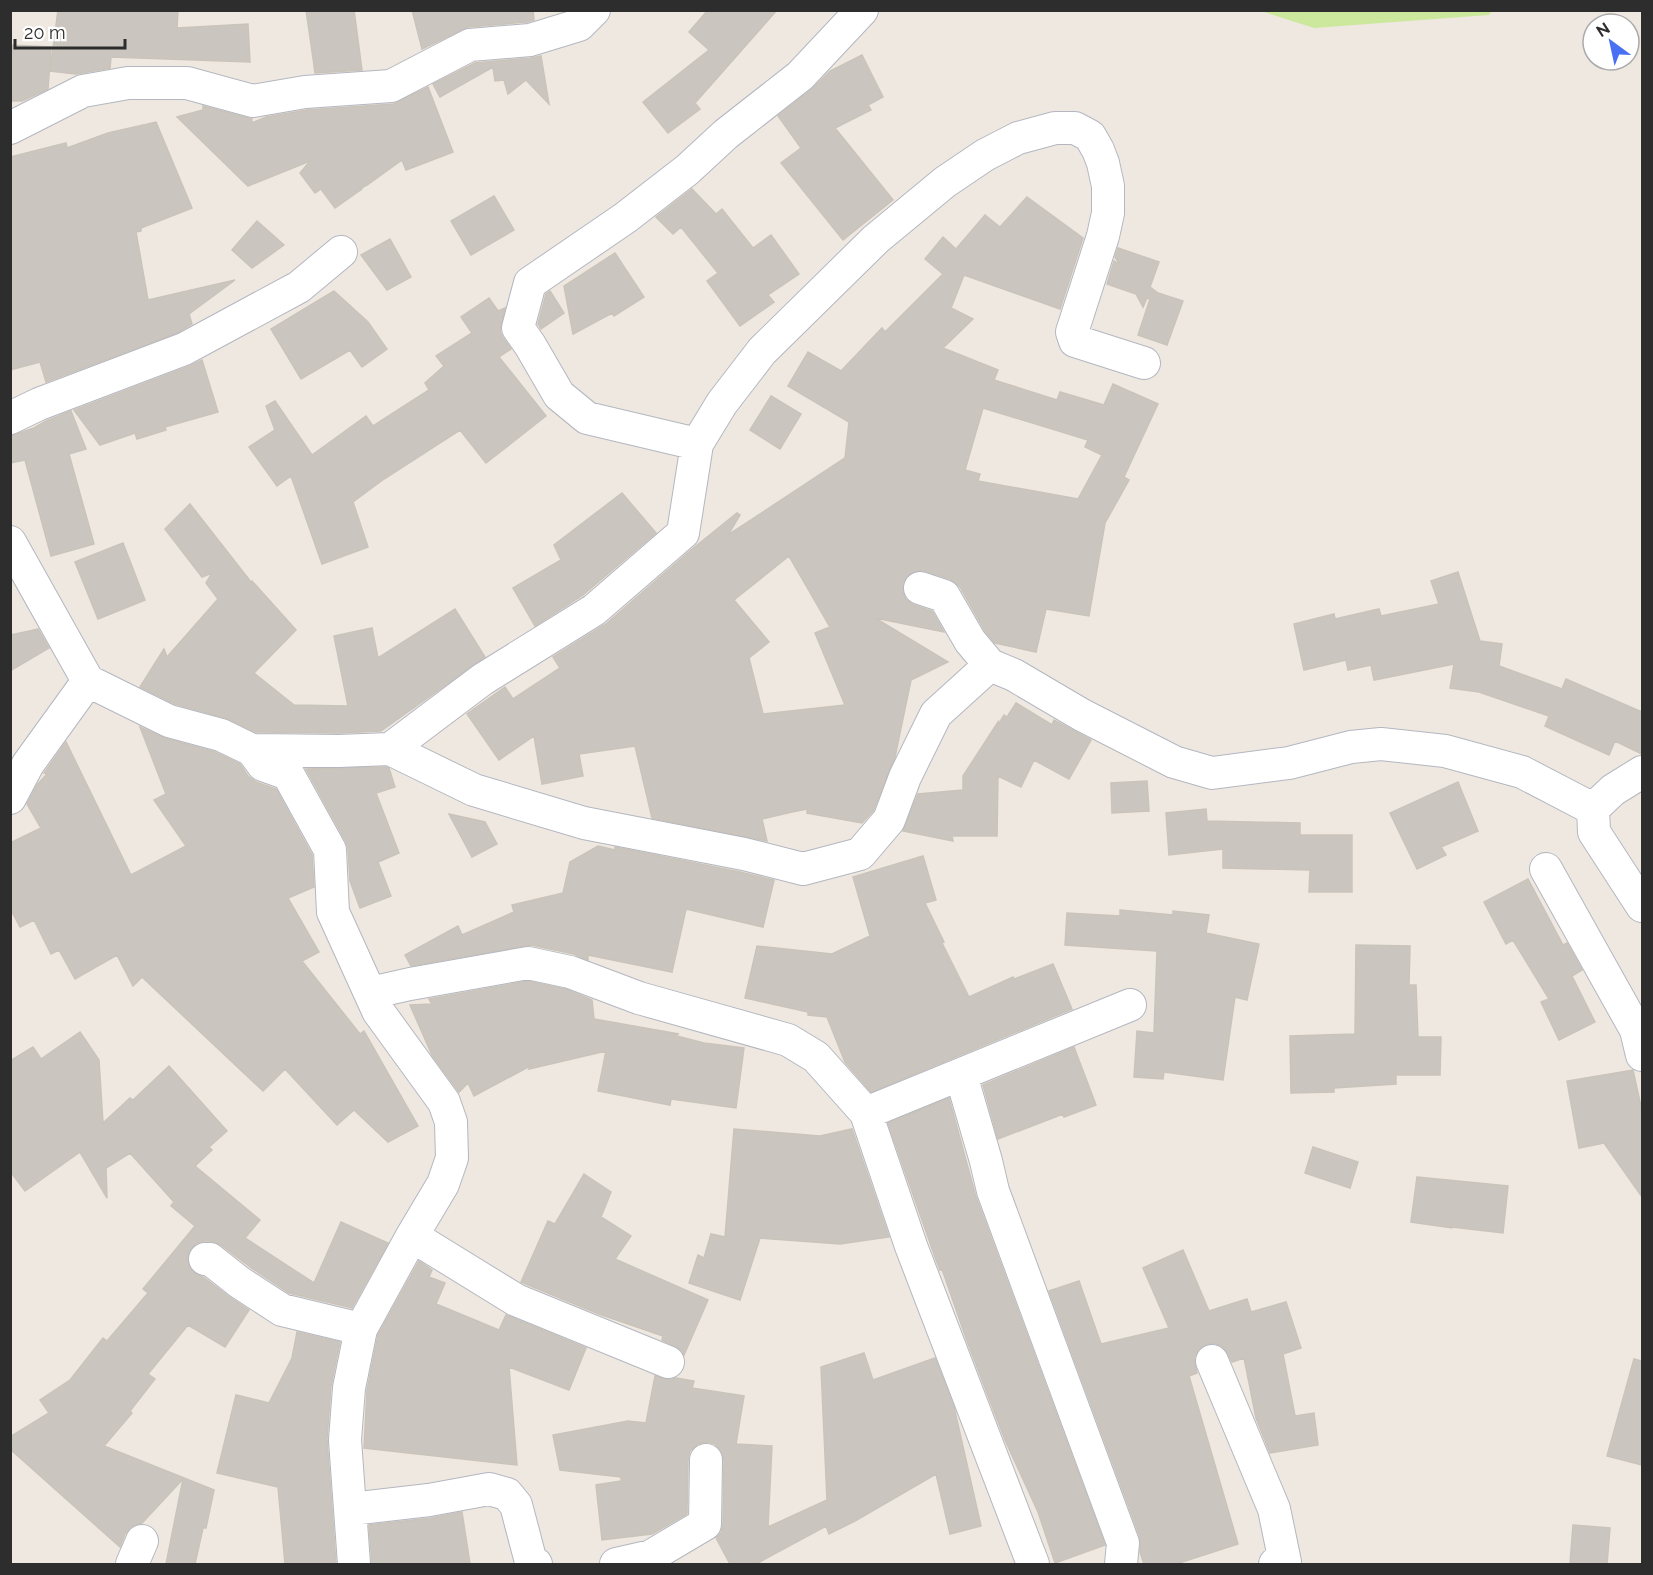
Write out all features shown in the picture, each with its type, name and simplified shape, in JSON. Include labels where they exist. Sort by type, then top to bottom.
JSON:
[{"type":"street","points":[[10,129],[83,91],[128,83],[187,83],[253,101],[305,92],[391,86],[470,45],[530,40],[579,25],[594,10]]},
{"type":"street","points":[[697,444],[587,418],[559,395],[519,328],[530,283],[625,218],[687,170],[726,134],[800,76],[862,10]]},
{"type":"street","points":[[390,749],[483,679],[594,610],[683,533],[697,444],[722,403],[762,351],[876,239],[945,182],[1018,138],[1055,128],[1075,128],[1090,136],[1101,156],[1108,186],[1108,213],[1103,236],[1072,332],[1075,341],[1144,363]]},
{"type":"street","points":[[10,418],[39,404],[184,349],[299,287],[341,252]]},
{"type":"street","points":[[10,542],[88,681],[169,721],[221,735],[252,750],[390,749],[474,790],[584,823],[744,854],[803,869],[860,854],[889,820],[905,777],[936,714],[990,665]]},
{"type":"street","points":[[920,588],[944,596],[970,641],[990,665],[1014,675],[1082,715],[1174,762],[1212,773],[1289,763],[1351,747],[1381,744],[1445,751],[1522,772],[1593,810]]},
{"type":"street","points":[[10,798],[28,764],[88,681]]},
{"type":"street","points":[[252,750],[263,765],[288,774],[330,850],[333,912],[378,1011],[444,1102],[451,1122],[452,1158],[443,1184],[362,1329],[349,1388],[345,1440],[354,1564]]},
{"type":"street","points":[[1642,772],[1613,790],[1593,810],[1594,831],[1642,906]]},
{"type":"street","points":[[1545,869],[1636,1030],[1642,1055]]},
{"type":"street","points":[[370,993],[528,963],[570,972],[639,998],[788,1040],[816,1057],[866,1113],[911,1246],[1033,1564]]},
{"type":"street","points":[[866,1113],[1130,1005]]},
{"type":"street","points":[[961,1075],[993,1191],[1124,1543],[1120,1564]]},
{"type":"street","points":[[412,1236],[516,1300],[668,1362]]},
{"type":"street","points":[[205,1259],[210,1259],[239,1282],[282,1310],[362,1329]]},
{"type":"street","points":[[1212,1361],[1274,1509],[1281,1564]]},
{"type":"street","points":[[616,1564],[651,1556],[705,1524],[706,1460]]},
{"type":"street","points":[[351,1509],[429,1500],[489,1489],[507,1494],[516,1505],[531,1562],[536,1564]]},
{"type":"green space","points":[[1261,11],[1492,11],[1489,15],[1314,28]]},
{"type":"building","points":[[58,10],[178,10],[177,28],[248,24],[250,62],[111,57],[110,68],[76,74],[50,71]]},
{"type":"building","points":[[306,10],[354,10],[362,70],[315,73],[314,66],[318,65],[314,65]]},
{"type":"building","points":[[412,10],[533,10],[534,20],[468,27],[422,49]]},
{"type":"building","points":[[708,10],[777,10],[695,103],[700,109],[668,133],[643,102],[709,50],[689,32]]},
{"type":"building","points":[[10,45],[51,47],[48,89],[22,101],[10,101]]},
{"type":"building","points":[[862,55],[883,97],[868,105],[871,110],[835,128],[893,200],[843,240],[781,163],[801,148],[778,116],[811,90],[830,71]]},
{"type":"building","points":[[541,56],[549,104],[526,80],[508,94],[504,80],[495,81],[493,67],[440,97],[433,84],[475,63]]},
{"type":"building","points":[[428,87],[453,152],[406,170],[402,160],[335,208],[321,189],[315,193],[300,173],[310,161],[248,186],[177,117],[203,110],[203,106],[252,119],[252,123],[266,117],[307,110],[393,104]]},
{"type":"building","points":[[156,122],[192,208],[136,232],[148,300],[235,280],[189,314],[192,324],[177,333],[46,382],[40,362],[10,370],[10,157],[66,143],[67,148],[108,133]]},
{"type":"building","points":[[692,189],[716,214],[722,209],[753,248],[771,235],[799,274],[768,295],[774,302],[740,326],[707,281],[718,273],[681,227],[673,234],[656,217]]},
{"type":"building","points":[[494,196],[514,230],[471,255],[451,221]]},
{"type":"building","points":[[1027,197],[1083,238],[1060,309],[964,275],[951,308],[973,319],[943,348],[998,370],[994,380],[1057,400],[1060,392],[1104,405],[1113,384],[1158,404],[1124,477],[1129,480],[1105,523],[1089,616],[1046,609],[1036,652],[995,643],[985,631],[960,587],[950,579],[925,571],[916,571],[908,575],[903,583],[906,599],[914,605],[932,611],[944,632],[875,618],[948,662],[911,680],[895,757],[873,811],[862,823],[807,813],[807,809],[762,819],[767,841],[652,818],[635,746],[579,754],[583,776],[542,784],[534,736],[499,760],[467,714],[505,687],[513,699],[560,668],[553,657],[606,624],[737,513],[740,515],[728,535],[845,458],[849,422],[788,386],[808,352],[841,371],[882,328],[885,332],[943,274],[925,259],[943,237],[956,249],[985,215],[1000,227]],"holes":[[[983,408],[1088,440],[1085,447],[1102,455],[1078,499],[978,481],[980,474],[965,470]],[[789,556],[830,627],[815,633],[845,705],[763,714],[749,658],[769,642],[734,600]]]},
{"type":"building","points":[[257,221],[284,245],[252,268],[232,250]]},
{"type":"building","points":[[390,239],[411,277],[387,290],[361,255]]},
{"type":"building","points":[[1118,248],[1159,262],[1150,287],[1158,293],[1183,301],[1167,345],[1138,335],[1150,299],[1147,298],[1143,307],[1136,294],[1107,284],[1114,261],[1120,265],[1115,257]]},
{"type":"building","points":[[615,253],[644,297],[614,316],[612,313],[573,334],[564,286]]},
{"type":"building","points":[[334,291],[368,322],[387,349],[362,367],[350,350],[301,379],[271,329]]},
{"type":"building","points":[[550,291],[564,313],[541,329],[538,324],[546,294]]},
{"type":"building","points":[[489,298],[498,311],[505,308],[500,331],[511,349],[499,357],[546,416],[486,463],[460,430],[384,479],[353,502],[368,547],[322,564],[291,476],[277,486],[249,447],[275,430],[266,406],[275,401],[312,455],[366,416],[373,426],[429,390],[425,383],[444,366],[436,356],[472,333],[461,317]]},
{"type":"building","points":[[202,360],[218,412],[165,427],[166,430],[137,439],[135,433],[100,445],[74,410],[190,366]]},
{"type":"building","points":[[771,396],[801,414],[780,449],[750,430]]},
{"type":"building","points":[[71,411],[86,449],[69,454],[94,544],[51,556],[25,460],[10,463],[10,436]]},
{"type":"building","points":[[622,493],[656,533],[583,595],[535,626],[513,588],[561,560],[554,545]]},
{"type":"building","points":[[190,504],[251,582],[296,630],[254,673],[294,705],[348,706],[334,636],[372,628],[378,658],[455,609],[485,657],[381,731],[256,732],[226,718],[175,704],[140,687],[164,649],[167,657],[218,599],[206,583],[212,573],[202,577],[165,529]]},
{"type":"building","points":[[123,543],[145,600],[98,619],[75,562]]},
{"type":"building","points":[[1458,572],[1480,641],[1502,644],[1499,666],[1562,689],[1566,679],[1642,712],[1642,754],[1615,741],[1609,755],[1545,726],[1549,716],[1479,692],[1450,688],[1454,664],[1374,680],[1371,665],[1348,670],[1346,660],[1304,670],[1294,624],[1334,614],[1335,619],[1379,609],[1381,616],[1439,604],[1431,581]]},
{"type":"building","points":[[38,629],[49,648],[10,671],[10,635]]},
{"type":"building","points":[[1016,703],[1052,725],[1054,720],[1091,740],[1069,779],[1034,760],[1021,787],[998,776],[997,836],[952,836],[953,841],[903,831],[918,794],[963,790],[963,776],[998,722],[998,725],[1004,715],[1007,717]]},
{"type":"building","points":[[140,727],[164,738],[215,752],[240,764],[248,776],[256,782],[276,789],[312,855],[314,887],[288,898],[319,952],[302,961],[360,1034],[364,1031],[418,1126],[388,1142],[354,1110],[337,1125],[285,1069],[263,1091],[142,977],[133,986],[117,955],[75,979],[59,950],[51,954],[34,920],[20,927],[10,908],[10,843],[41,828],[27,804],[37,785],[47,774],[44,773],[66,742],[131,875],[186,846],[154,800],[166,794]]},
{"type":"building","points":[[389,768],[395,787],[376,793],[399,853],[378,862],[391,896],[360,908],[350,881],[346,842],[306,769]]},
{"type":"building","points":[[1147,781],[1149,811],[1112,813],[1111,783]]},
{"type":"building","points":[[1458,782],[1478,831],[1441,847],[1446,855],[1417,869],[1390,813]]},
{"type":"building","points":[[1206,809],[1207,821],[1300,823],[1300,835],[1352,835],[1352,892],[1309,892],[1310,870],[1223,868],[1223,849],[1169,855],[1166,813]]},
{"type":"building","points":[[449,814],[485,822],[497,844],[472,857]]},
{"type":"building","points":[[598,846],[615,850],[615,847],[774,880],[763,927],[686,909],[672,972],[588,955],[588,960],[574,954],[531,945],[411,966],[405,955],[458,926],[462,935],[514,912],[512,905],[563,893],[570,862]]},
{"type":"building","points":[[923,856],[936,900],[925,903],[969,997],[1013,977],[1014,979],[1053,964],[1072,1009],[871,1092],[845,1062],[827,1017],[808,1015],[808,1012],[745,998],[757,946],[832,954],[870,936],[853,877]]},
{"type":"building","points":[[1528,879],[1563,945],[1567,943],[1582,970],[1572,976],[1595,1022],[1559,1040],[1541,1002],[1549,999],[1513,940],[1506,944],[1484,902]]},
{"type":"building","points":[[1120,910],[1173,915],[1173,911],[1209,915],[1206,933],[1259,944],[1247,1000],[1235,997],[1223,1080],[1164,1072],[1163,1079],[1134,1077],[1137,1031],[1154,1033],[1157,951],[1065,945],[1067,913],[1120,916]]},
{"type":"building","points":[[1356,945],[1410,946],[1409,985],[1416,985],[1418,1037],[1441,1037],[1440,1075],[1396,1075],[1396,1084],[1334,1088],[1334,1092],[1291,1093],[1290,1036],[1355,1034]]},
{"type":"building","points":[[528,981],[565,989],[592,1000],[594,1019],[679,1034],[673,1035],[704,1043],[744,1048],[736,1108],[671,1099],[670,1105],[598,1091],[606,1051],[529,1069],[532,1065],[474,1096],[468,1083],[459,1092],[432,1055],[410,1005],[432,1004],[429,999]]},
{"type":"building","points":[[80,1032],[99,1060],[103,1123],[130,1098],[133,1100],[169,1066],[227,1131],[209,1147],[212,1150],[195,1166],[260,1220],[245,1238],[314,1283],[341,1222],[388,1243],[352,1308],[289,1293],[221,1245],[211,1241],[197,1243],[190,1250],[187,1258],[190,1268],[249,1310],[225,1347],[188,1325],[148,1374],[155,1379],[130,1411],[132,1413],[104,1446],[214,1490],[195,1564],[166,1564],[183,1479],[142,1523],[131,1527],[125,1534],[120,1547],[10,1449],[10,1437],[49,1413],[40,1400],[70,1380],[103,1338],[107,1341],[148,1293],[143,1289],[195,1226],[171,1206],[174,1202],[130,1153],[106,1168],[107,1198],[80,1152],[25,1191],[10,1171],[10,1061],[33,1047],[41,1059]]},
{"type":"building","points":[[1074,1047],[1096,1105],[1064,1117],[1063,1114],[998,1139],[983,1085]]},
{"type":"building","points":[[1633,1070],[1642,1111],[1642,1197],[1604,1143],[1579,1148],[1567,1081]]},
{"type":"building","points":[[949,1098],[976,1197],[1105,1545],[1055,1563],[1038,1512],[1005,1440],[942,1269],[940,1270],[936,1260],[888,1123]]},
{"type":"building","points":[[734,1129],[820,1136],[852,1129],[889,1237],[840,1244],[760,1238],[740,1300],[689,1283],[698,1255],[704,1258],[711,1234],[725,1237]]},
{"type":"building","points":[[1313,1147],[1358,1162],[1350,1188],[1305,1173]]},
{"type":"building","points":[[584,1174],[611,1192],[601,1217],[631,1236],[615,1259],[708,1300],[684,1355],[675,1346],[662,1340],[663,1336],[599,1314],[521,1282],[548,1221],[555,1224]]},
{"type":"building","points":[[1417,1177],[1508,1186],[1503,1233],[1411,1222]]},
{"type":"building","points":[[1183,1250],[1209,1311],[1247,1299],[1251,1312],[1286,1302],[1301,1348],[1283,1354],[1295,1416],[1314,1413],[1318,1445],[1270,1453],[1256,1418],[1244,1358],[1232,1362],[1222,1346],[1214,1343],[1205,1345],[1198,1350],[1194,1358],[1197,1373],[1189,1376],[1238,1544],[1176,1564],[1144,1564],[1140,1552],[1140,1537],[1049,1291],[1079,1281],[1101,1344],[1169,1328],[1143,1268]]},
{"type":"building","points":[[419,1261],[432,1270],[429,1277],[445,1283],[436,1304],[499,1330],[506,1315],[586,1348],[569,1390],[509,1367],[517,1465],[364,1448],[367,1390],[378,1335]]},
{"type":"building","points":[[297,1332],[340,1342],[331,1386],[327,1439],[336,1564],[285,1564],[278,1487],[217,1473],[236,1395],[269,1403],[292,1358]]},
{"type":"building","points":[[864,1353],[873,1380],[935,1358],[954,1407],[981,1526],[950,1534],[936,1474],[829,1534],[826,1526],[756,1564],[730,1564],[716,1538],[721,1533],[723,1524],[724,1460],[715,1444],[707,1442],[698,1444],[690,1451],[687,1514],[652,1534],[602,1540],[596,1485],[621,1481],[621,1477],[560,1470],[553,1435],[628,1421],[646,1423],[655,1376],[670,1380],[676,1378],[694,1381],[692,1388],[744,1396],[736,1444],[772,1446],[768,1527],[827,1500],[821,1367]]},
{"type":"building","points":[[1634,1359],[1642,1361],[1642,1465],[1607,1456]]},
{"type":"building","points":[[462,1512],[470,1564],[372,1564],[369,1525]]},
{"type":"building","points":[[1573,1525],[1610,1528],[1607,1564],[1570,1564]]}]
